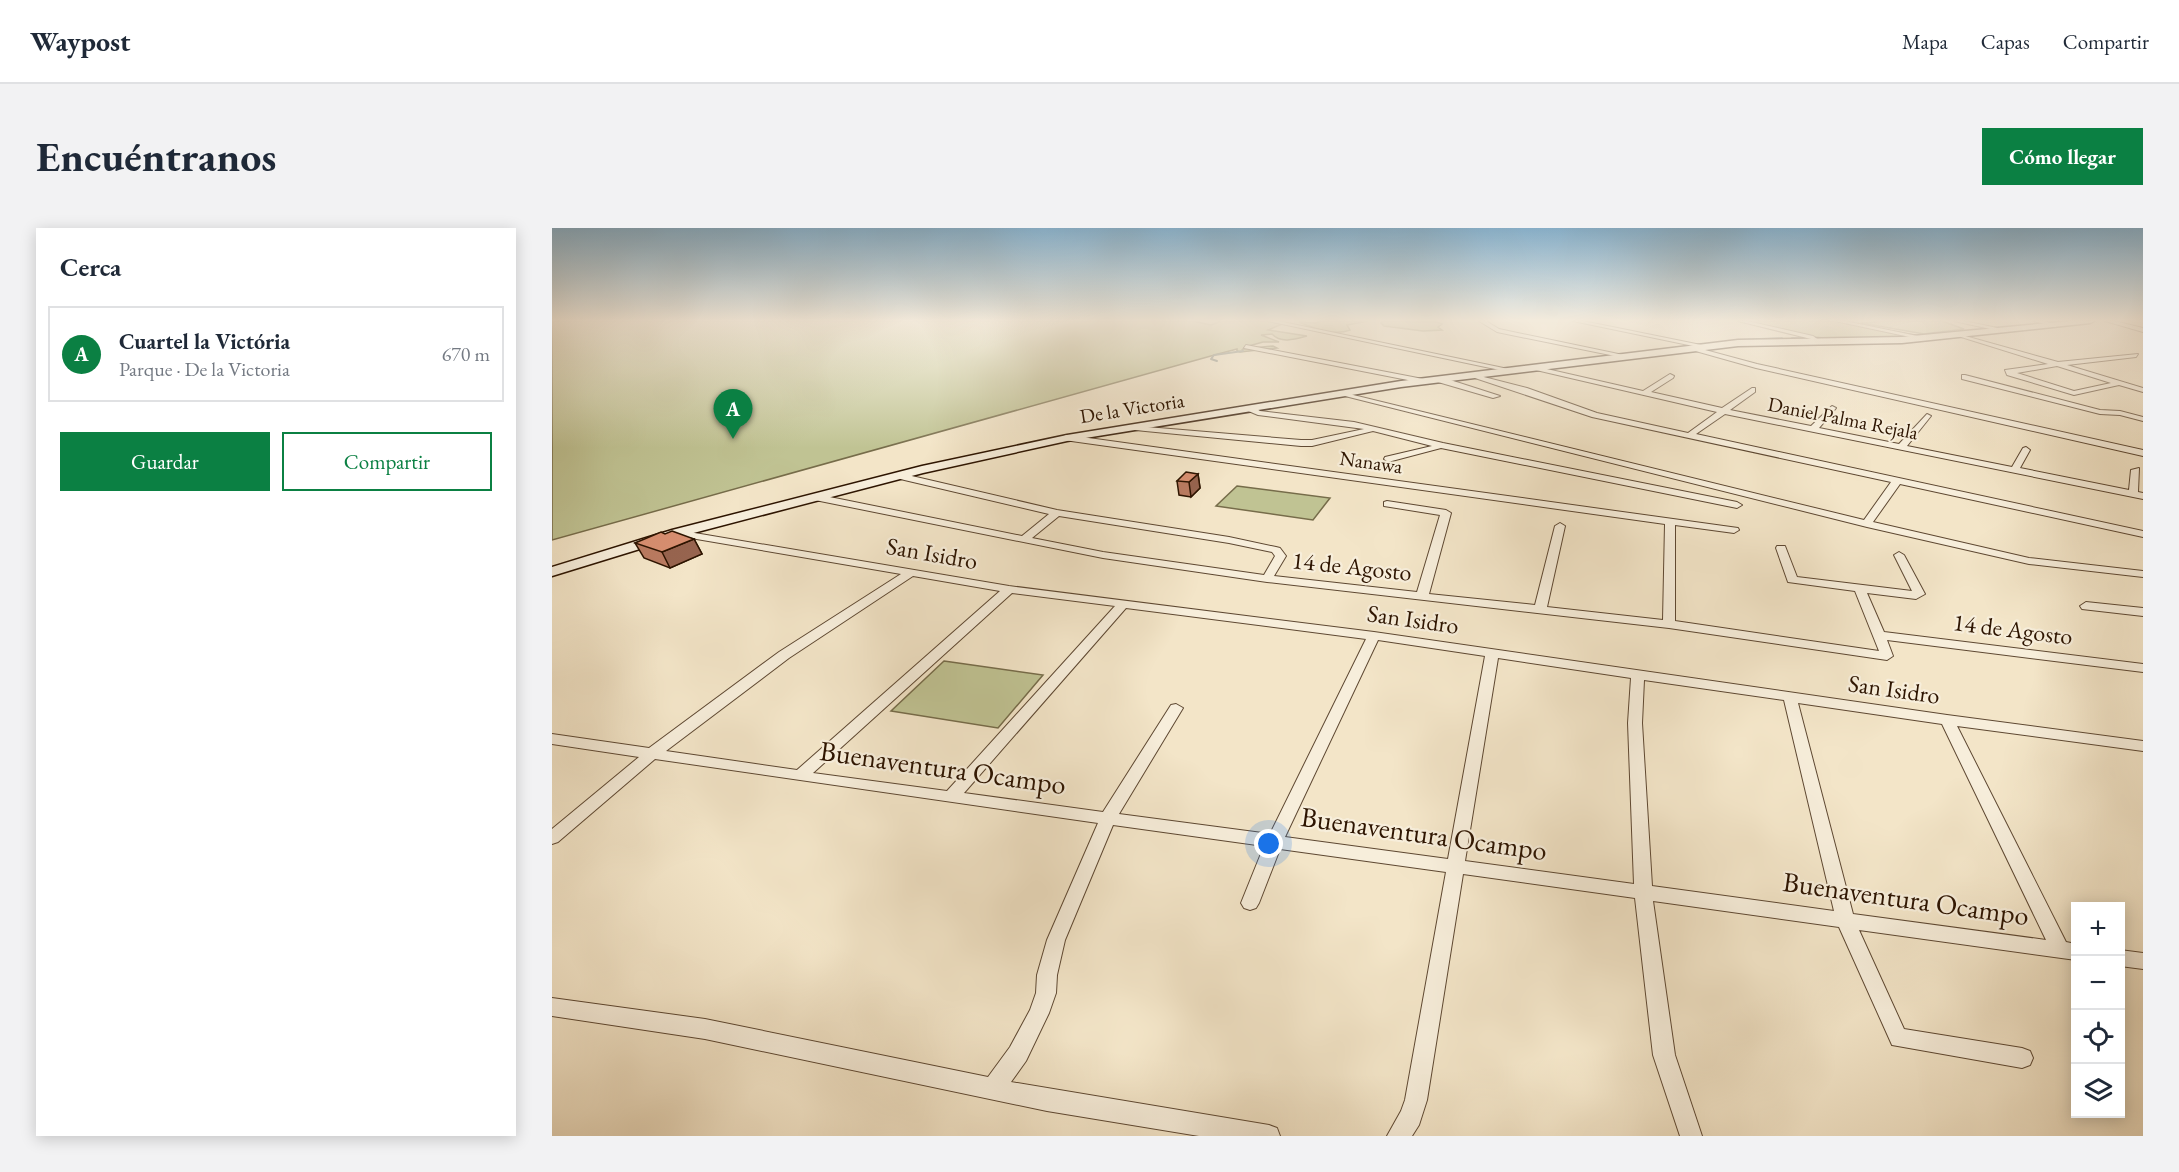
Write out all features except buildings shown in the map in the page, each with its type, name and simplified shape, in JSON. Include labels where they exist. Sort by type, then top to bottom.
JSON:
[{"type":"main road","name":"De la Victoria","points":[[552,572],[677,533],[815,497],[1067,438],[1341,393],[1576,363]]},
{"type":"street","points":[[1331,363],[1423,381]]},
{"type":"street","points":[[1478,363],[1514,371]]},
{"type":"street","points":[[1746,363],[2143,453]]},
{"type":"street","points":[[2064,363],[2008,372],[2074,393],[2120,382]]},
{"type":"street","points":[[2059,364],[2143,390]]},
{"type":"street","name":"Daniel Palma Rejala","points":[[1538,369],[1724,411],[2138,495]]},
{"type":"street","points":[[1476,376],[1595,415],[2143,534]]},
{"type":"street","points":[[1646,392],[1670,376]]},
{"type":"street","points":[[1965,377],[2100,412],[2121,413],[2143,419]]},
{"type":"street","points":[[1441,380],[1496,396]]},
{"type":"street","points":[[1689,436],[1752,390]]},
{"type":"street","points":[[1341,393],[1867,524],[2029,561],[2143,574]]},
{"type":"street","points":[[1249,408],[1258,413],[1282,414],[1369,428],[1443,446],[1737,505]]},
{"type":"street","points":[[1813,429],[1832,408]]},
{"type":"street","points":[[1902,447],[1927,416]]},
{"type":"street","points":[[1149,425],[1222,434],[1312,441]]},
{"type":"street","points":[[1135,428],[1312,441],[1369,428]]},
{"type":"street","name":"Nanawa","points":[[1067,438],[1734,530]]},
{"type":"street","points":[[1388,459],[1443,446]]},
{"type":"street","points":[[2015,470],[2026,450]]},
{"type":"street","points":[[2136,470],[2138,495]]},
{"type":"street","points":[[899,476],[1057,513],[1229,540],[1276,550],[1281,556],[1267,579]]},
{"type":"street","points":[[1867,524],[1897,481]]},
{"type":"street","name":"14 de Agosto","points":[[815,497],[1103,555],[1267,579],[1669,624],[1887,656],[1878,635]]},
{"type":"street","points":[[1387,504],[1446,513],[1422,596]]},
{"type":"street","points":[[1023,540],[1057,513]]},
{"type":"street","points":[[1669,624],[1670,521]]},
{"type":"street","points":[[1540,609],[1560,526]]},
{"type":"street","name":"San Isidro","points":[[677,533],[1008,589],[1374,636],[1947,720],[2143,746]]},
{"type":"street","points":[[1781,548],[1792,580],[1918,594],[1899,555]]},
{"type":"street","points":[[552,838],[653,753],[784,655],[912,572]]},
{"type":"street","points":[[800,776],[1008,589]]},
{"type":"street","points":[[1860,589],[1878,635]]},
{"type":"street","points":[[951,797],[1123,604]]},
{"type":"street","points":[[2086,606],[2143,612]]},
{"type":"street","name":"14 de Agosto","points":[[1878,635],[2143,668]]},
{"type":"street","points":[[1250,903],[1275,841],[1374,636]]},
{"type":"street","points":[[1398,1136],[1411,1117],[1416,1100],[1454,865],[1492,653]]},
{"type":"street","points":[[1638,673],[1635,723],[1643,891],[1664,1055],[1691,1136]]},
{"type":"street","points":[[1791,697],[1845,919],[1899,1038],[2022,1058]]},
{"type":"street","points":[[993,1089],[1018,1054],[1039,1013],[1047,993],[1047,975],[1056,940],[1108,818],[1176,708]]},
{"type":"street","points":[[1947,720],[2068,950]]},
{"type":"street","name":"Buenaventura Ocampo","points":[[552,739],[800,776],[2068,950]]},
{"type":"street","points":[[2125,959],[2143,961]]},
{"type":"street","points":[[552,1007],[705,1029],[993,1089],[1269,1136]]},
{"type":"green space","points":[[552,363],[1184,363],[552,540]]},
{"type":"green space","points":[[1237,486],[1330,498],[1313,520],[1216,506]]},
{"type":"green space","points":[[944,661],[1043,675],[998,728],[891,711]]},
{"type":"place","name":"Cuartel la Victória","points":[[733,439]]}]
